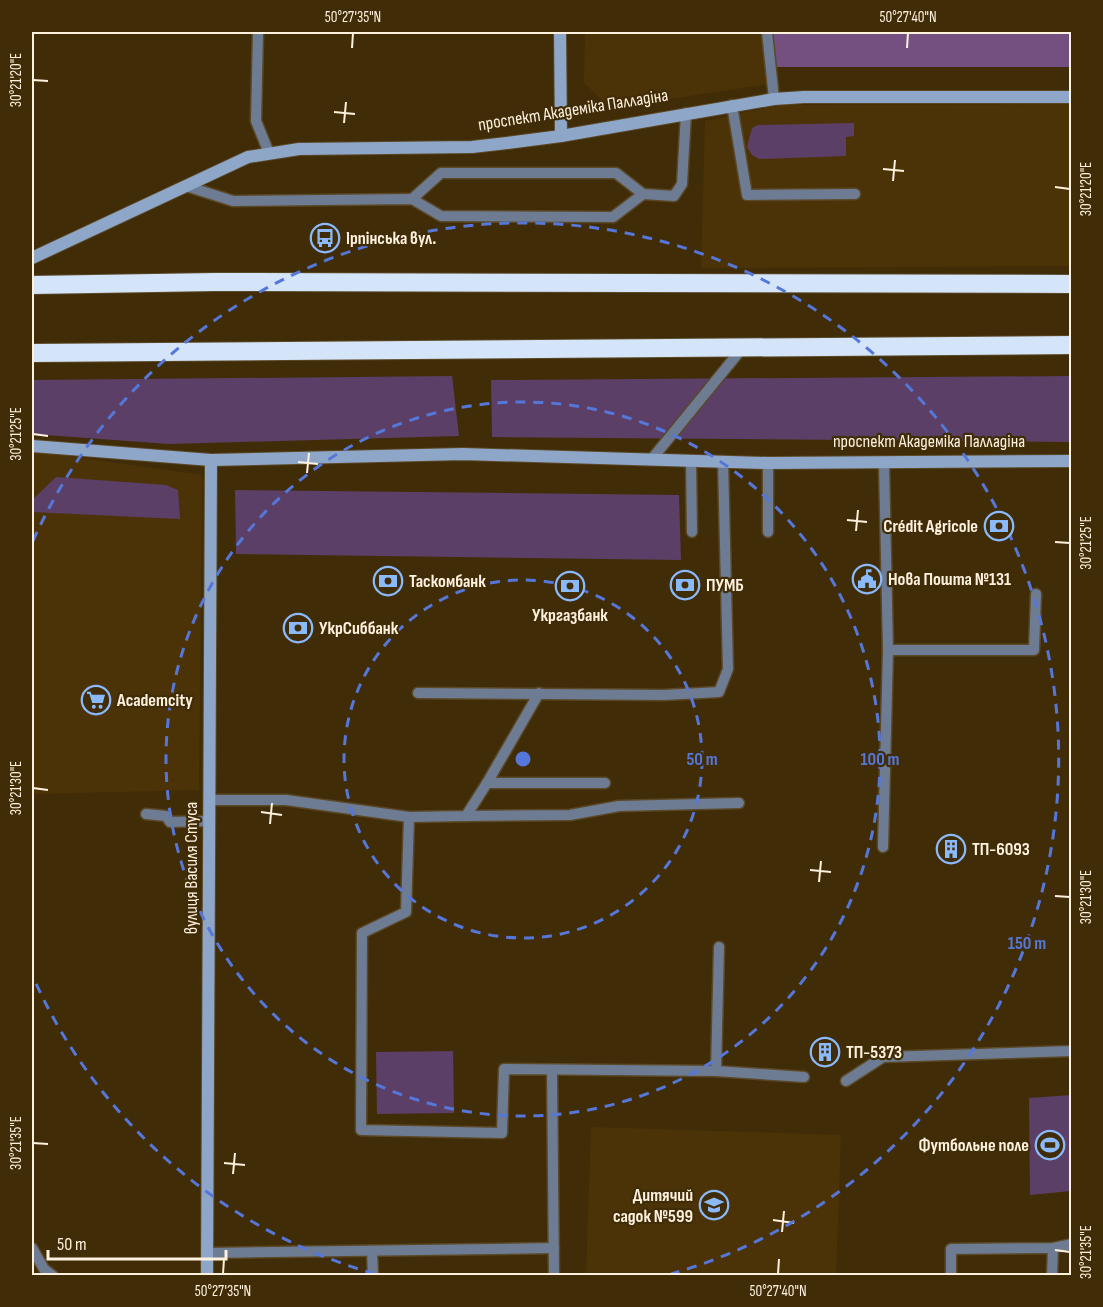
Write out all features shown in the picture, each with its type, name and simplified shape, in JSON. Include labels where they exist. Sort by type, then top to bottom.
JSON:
[{"type":"highway","points":[[32,285],[215,282],[1071,284]]},
{"type":"highway","points":[[32,352],[1071,345]]},
{"type":"street","points":[[560,32],[561,136]]},
{"type":"street","name":"проспект Академіка Палладіна","points":[[32,258],[248,157],[269,153],[299,149],[472,147],[561,136],[774,99],[1071,97]]},
{"type":"street","name":"проспект Академіка Палладіна","points":[[32,446],[211,460],[463,454],[768,463],[1071,461]]},
{"type":"street","name":"вулиця Василя Стуса","points":[[207,1275],[211,460]]},
{"type":"lane","points":[[258,32],[256,122],[269,153]]},
{"type":"lane","points":[[767,32],[774,99]]},
{"type":"lane","points":[[732,105],[747,195],[855,194]]},
{"type":"lane","points":[[412,199],[441,173],[616,173],[644,194],[674,196],[682,184],[686,113]]},
{"type":"lane","points":[[186,186],[233,201],[412,199],[441,216],[613,218],[644,194]]},
{"type":"lane","points":[[651,460],[744,346]]},
{"type":"lane","points":[[691,461],[692,532]]},
{"type":"lane","points":[[418,693],[664,695],[719,692],[728,669],[723,461]]},
{"type":"lane","points":[[768,463],[768,532]]},
{"type":"lane","points":[[883,847],[888,650],[884,463]]},
{"type":"lane","points":[[888,650],[1034,650],[1036,594]]},
{"type":"lane","points":[[465,816],[540,693]]},
{"type":"lane","points":[[487,783],[605,783]]},
{"type":"lane","points":[[209,800],[286,800],[409,817],[570,815],[619,806],[739,803]]},
{"type":"lane","points":[[146,813],[166,816],[170,822],[209,821]]},
{"type":"lane","points":[[409,817],[406,912],[362,933],[361,1130],[502,1133],[504,1069],[716,1071],[804,1077]]},
{"type":"lane","points":[[716,1071],[719,947]]},
{"type":"lane","points":[[846,1081],[883,1057],[1071,1051]]},
{"type":"lane","points":[[552,1070],[554,1275]]},
{"type":"lane","points":[[951,1275],[951,1249],[1053,1248],[1071,1244]]},
{"type":"lane","points":[[32,1248],[44,1269],[53,1275]]},
{"type":"lane","points":[[207,1252],[554,1248]]},
{"type":"lane","points":[[1052,1275],[1053,1248]]},
{"type":"lane","points":[[372,1251],[373,1275]]},
{"type":"shaded area","points":[[585,32],[764,32],[769,84],[610,108],[584,83]]},
{"type":"shaded area","points":[[771,32],[1071,32],[1071,67],[776,67]]},
{"type":"shaded area","points":[[1071,104],[1071,266],[701,268],[705,121],[781,105]]},
{"type":"shaded area","points":[[854,123],[854,136],[846,137],[846,156],[759,159],[752,155],[747,147],[752,128],[758,125]]},
{"type":"shaded area","points":[[452,376],[459,436],[169,444],[32,434],[32,380]]},
{"type":"shaded area","points":[[1071,376],[1071,442],[492,437],[491,380]]},
{"type":"shaded area","points":[[32,451],[202,475],[199,790],[32,794]]},
{"type":"shaded area","points":[[56,477],[166,485],[178,490],[180,519],[32,512],[32,500]]},
{"type":"shaded area","points":[[235,490],[679,495],[681,560],[236,554]]},
{"type":"shaded area","points":[[453,1051],[454,1113],[377,1114],[376,1052]]},
{"type":"shaded area","name":"Футбольне поле","points":[[1071,1095],[1071,1191],[1030,1195],[1029,1098]]},
{"type":"shaded area","name":"Дитячий садок №599","points":[[591,1127],[841,1135],[836,1275],[586,1275]]},
{"type":"place","name":"Ірпінська вул.","points":[[325,238]]},
{"type":"place","name":"Crédit Agricole","points":[[999,526]]},
{"type":"place","name":"Нова Пошта №131","points":[[867,579]]},
{"type":"place","name":"Таскомбанк","points":[[388,581]]},
{"type":"place","name":"ПУМБ","points":[[685,585]]},
{"type":"place","name":"Укргазбанк","points":[[570,586]]},
{"type":"place","name":"УкрСиббанк","points":[[298,628]]},
{"type":"place","name":"Academcity","points":[[96,700]]},
{"type":"place","name":"ТП-6093","points":[[951,849]]},
{"type":"place","name":"ТП-5373","points":[[825,1052]]},
{"type":"place","name":"Футбольне поле","points":[[1050,1145]]},
{"type":"place","name":"Дитячий садок №599","points":[[714,1205]]}]
